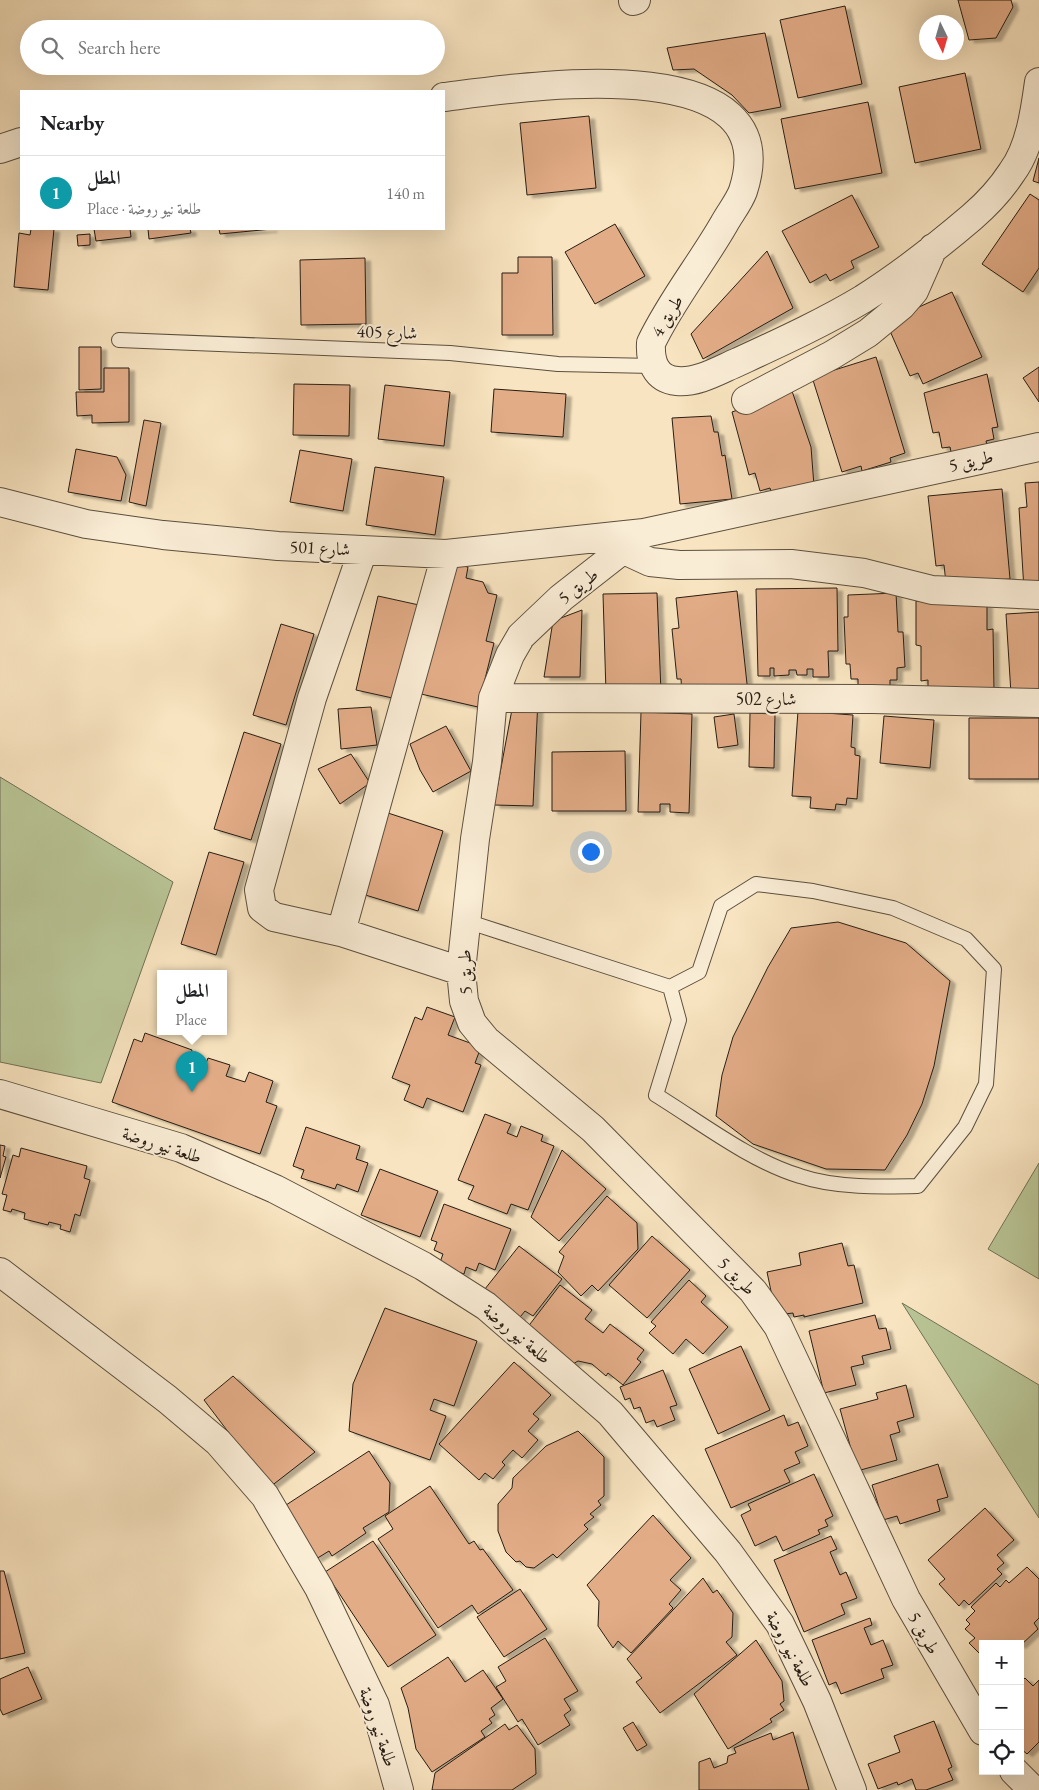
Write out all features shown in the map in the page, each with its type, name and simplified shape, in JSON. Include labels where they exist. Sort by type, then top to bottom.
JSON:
[{"type":"street","points":[[653,366],[662,376],[677,381],[701,378],[763,351],[862,298],[933,248],[995,195],[1014,170],[1026,144],[1036,105],[1039,82]]},
{"type":"street","name":"طريق 4","points":[[445,98],[533,86],[625,84],[676,90],[712,103],[736,120],[745,140],[749,162],[743,192],[658,328],[651,343],[650,357],[653,366]]},
{"type":"street","points":[[0,149],[20,142]]},
{"type":"street","points":[[746,400],[832,355],[868,333],[900,306],[914,291],[933,248]]},
{"type":"street","name":"طريق 5","points":[[982,1730],[906,1599],[778,1326],[753,1291],[592,1129],[486,1040],[472,1023],[464,1001],[461,971],[493,698],[510,655],[521,636],[561,598],[634,542],[1039,447]]},
{"type":"street","name":"شارع 501","points":[[0,502],[86,524],[163,535],[278,546],[446,554],[634,542]]},
{"type":"street","points":[[634,542],[650,562],[678,565],[791,564],[864,573],[932,590],[1039,595]]},
{"type":"street","points":[[364,550],[312,698],[258,890],[262,908],[274,916],[341,932],[461,971]]},
{"type":"street","points":[[341,932],[446,554]]},
{"type":"street","name":"شارع 502","points":[[493,698],[872,699],[1039,703]]},
{"type":"street","name":"طلعة نيو روضة","points":[[0,1094],[181,1148],[275,1188],[423,1266],[486,1306],[610,1413],[728,1552],[780,1624],[817,1701],[852,1790]]},
{"type":"street","name":"طلعة نيو روضة","points":[[0,1272],[167,1398],[218,1442],[265,1496],[319,1588],[375,1705],[399,1790]]},
{"type":"street","points":[[1018,1775],[1033,1790]]},
{"type":"lane","name":"شارع 405","points":[[119,340],[450,353],[558,364],[653,366]]},
{"type":"lane","points":[[466,921],[670,987],[699,972],[721,906],[756,884],[813,892],[893,908],[966,939],[994,969],[986,1084],[965,1127],[918,1186],[864,1187],[800,1176],[755,1156],[656,1095],[679,1020],[670,987]]},
{"type":"green space","points":[[0,777],[173,882],[101,1083],[0,1062]]},
{"type":"green space","points":[[1039,1163],[1039,1279],[988,1249]]},
{"type":"green space","points":[[902,1303],[1039,1385],[1039,1518]]},
{"type":"building","points":[[958,0],[1011,0],[1013,7],[996,38],[969,40],[964,15],[962,15]]},
{"type":"building","points":[[845,6],[862,84],[798,98],[780,20]]},
{"type":"building","points":[[765,33],[781,107],[749,113],[732,95],[694,69],[673,70],[667,48]]},
{"type":"building","points":[[965,73],[981,149],[915,163],[899,87]]},
{"type":"building","points":[[868,102],[882,173],[795,189],[781,119]]},
{"type":"building","points":[[589,116],[596,188],[527,195],[520,123]]},
{"type":"building","points":[[1039,158],[1039,183],[1033,181]]},
{"type":"building","points":[[1030,194],[1039,200],[1039,268],[1023,292],[982,264]]},
{"type":"building","points":[[852,195],[879,247],[851,261],[854,268],[830,281],[826,274],[810,283],[782,231]]},
{"type":"building","points":[[615,224],[645,276],[595,304],[565,252]]},
{"type":"building","points":[[31,230],[54,230],[48,290],[14,287],[19,233],[30,235]]},
{"type":"building","points":[[94,230],[130,230],[131,237],[96,241]]},
{"type":"building","points":[[148,230],[190,230],[191,233],[149,239]]},
{"type":"building","points":[[219,230],[262,230],[220,234]]},
{"type":"building","points":[[90,234],[90,245],[78,246],[77,235]]},
{"type":"building","points":[[767,251],[793,308],[703,359],[691,334]]},
{"type":"building","points":[[518,257],[552,257],[553,335],[502,335],[502,273],[518,273]]},
{"type":"building","points":[[365,258],[366,324],[301,325],[300,260]]},
{"type":"building","points":[[952,292],[982,357],[923,384],[918,373],[910,376],[886,322]]},
{"type":"building","points":[[79,347],[101,347],[101,389],[79,390]]},
{"type":"building","points":[[876,357],[905,453],[890,458],[891,462],[862,471],[861,466],[842,472],[812,377]]},
{"type":"building","points":[[1039,367],[1039,402],[1023,378]]},
{"type":"building","points":[[104,368],[129,368],[129,422],[92,423],[92,415],[77,416],[76,392],[104,392]]},
{"type":"building","points":[[987,374],[998,427],[992,428],[994,439],[986,441],[988,449],[952,456],[950,447],[942,448],[939,432],[933,433],[924,393]]},
{"type":"building","points":[[294,384],[350,385],[349,436],[293,435]]},
{"type":"building","points":[[385,385],[450,392],[444,446],[378,439]]},
{"type":"building","points":[[494,389],[566,394],[563,437],[491,432]]},
{"type":"building","points":[[792,391],[811,447],[814,486],[773,499],[770,488],[760,491],[755,473],[749,475],[732,412]]},
{"type":"building","points":[[711,416],[714,432],[718,432],[722,456],[725,455],[732,499],[680,504],[672,418]]},
{"type":"building","points":[[144,420],[161,423],[146,506],[129,502]]},
{"type":"building","points":[[76,449],[117,457],[126,475],[121,501],[68,492]]},
{"type":"building","points":[[300,450],[352,459],[343,511],[290,502]]},
{"type":"building","points":[[375,467],[444,477],[435,535],[366,525]]},
{"type":"building","points":[[1039,482],[1039,588],[1024,590],[1019,508],[1027,507],[1025,483]]},
{"type":"building","points":[[1002,489],[1010,579],[946,583],[944,565],[936,566],[928,496]]},
{"type":"building","points":[[452,564],[468,567],[466,578],[483,582],[488,593],[497,595],[486,641],[494,643],[478,707],[421,694]]},
{"type":"building","points":[[837,588],[838,651],[828,651],[829,677],[813,677],[813,669],[807,669],[807,675],[797,675],[796,670],[789,670],[789,675],[774,676],[774,668],[770,668],[770,676],[758,676],[756,589]]},
{"type":"building","points":[[737,591],[748,693],[682,695],[681,679],[677,679],[672,629],[679,628],[676,598]]},
{"type":"building","points":[[657,593],[661,692],[606,693],[603,594]]},
{"type":"building","points":[[896,593],[898,632],[903,632],[905,667],[897,668],[897,680],[890,680],[890,686],[858,687],[858,679],[851,679],[850,664],[846,664],[844,617],[848,617],[848,595]]},
{"type":"building","points":[[378,596],[419,605],[397,699],[356,690]]},
{"type":"building","points":[[987,600],[987,630],[993,629],[994,691],[928,693],[928,680],[921,681],[921,646],[916,645],[916,601]]},
{"type":"building","points":[[582,610],[580,677],[544,677],[553,621]]},
{"type":"building","points":[[1039,612],[1039,697],[1011,694],[1006,614]]},
{"type":"building","points":[[281,624],[314,634],[286,725],[253,715]]},
{"type":"building","points":[[538,699],[533,806],[494,805],[513,704]]},
{"type":"building","points":[[371,707],[377,745],[341,749],[338,709]]},
{"type":"building","points":[[798,711],[853,715],[851,747],[855,748],[855,755],[860,756],[857,799],[847,798],[846,805],[836,804],[835,810],[810,808],[811,797],[792,796]]},
{"type":"building","points":[[641,712],[692,714],[689,813],[670,812],[670,804],[660,804],[660,812],[638,812]]},
{"type":"building","points":[[750,713],[775,714],[774,768],[749,767]]},
{"type":"building","points":[[734,714],[738,745],[718,748],[714,717]]},
{"type":"building","points":[[884,716],[934,720],[930,768],[880,763]]},
{"type":"building","points":[[969,718],[1039,718],[1039,779],[969,779]]},
{"type":"building","points":[[446,726],[471,771],[433,792],[420,770],[410,744]]},
{"type":"building","points":[[244,732],[281,744],[251,840],[214,829]]},
{"type":"building","points":[[625,751],[626,811],[552,811],[552,752]]},
{"type":"building","points":[[351,754],[370,783],[340,804],[318,769]]},
{"type":"building","points":[[388,813],[443,831],[418,911],[362,894]]},
{"type":"building","points":[[209,852],[244,862],[216,955],[181,944]]},
{"type":"building","points":[[838,922],[906,943],[950,981],[934,1066],[922,1104],[907,1135],[885,1170],[826,1169],[753,1144],[716,1116],[722,1075],[733,1037],[768,967],[791,928]]},
{"type":"building","points":[[427,1007],[455,1017],[448,1035],[481,1047],[475,1063],[481,1065],[463,1112],[427,1098],[423,1108],[404,1100],[410,1085],[392,1078],[415,1017],[422,1020]]},
{"type":"building","points":[[145,1033],[192,1050],[189,1060],[205,1066],[208,1058],[230,1065],[226,1076],[245,1082],[249,1072],[273,1081],[266,1102],[277,1106],[260,1154],[112,1102],[134,1039],[142,1042]]},
{"type":"building","points":[[485,1114],[511,1124],[507,1133],[517,1137],[521,1126],[543,1135],[541,1141],[554,1146],[528,1210],[511,1204],[507,1214],[468,1199],[474,1186],[458,1180]]},
{"type":"building","points":[[306,1127],[360,1146],[356,1159],[368,1163],[358,1192],[337,1184],[335,1189],[301,1178],[304,1170],[293,1166]]},
{"type":"building","points":[[0,1145],[5,1146],[3,1156],[6,1157],[0,1178]]},
{"type":"building","points":[[21,1148],[87,1166],[84,1178],[90,1180],[80,1216],[75,1214],[70,1232],[60,1229],[61,1225],[49,1222],[48,1225],[24,1219],[25,1213],[12,1209],[11,1212],[3,1210],[7,1195],[2,1194],[13,1155],[19,1157]]},
{"type":"building","points":[[562,1150],[606,1189],[559,1241],[531,1217]]},
{"type":"building","points":[[380,1169],[438,1191],[420,1237],[361,1215]]},
{"type":"building","points":[[607,1196],[637,1223],[638,1249],[598,1291],[592,1285],[581,1296],[558,1272],[564,1256],[559,1252]]},
{"type":"building","points":[[444,1204],[511,1229],[495,1270],[479,1263],[476,1271],[466,1267],[464,1274],[439,1265],[443,1254],[434,1250],[437,1242],[431,1240]]},
{"type":"building","points":[[652,1236],[690,1270],[647,1318],[609,1285]]},
{"type":"building","points":[[842,1243],[848,1266],[854,1265],[863,1303],[804,1317],[804,1315],[794,1317],[793,1313],[776,1315],[767,1272],[801,1265],[799,1253]]},
{"type":"building","points":[[519,1246],[562,1279],[533,1316],[525,1311],[516,1322],[481,1294]]},
{"type":"building","points":[[689,1280],[706,1296],[701,1302],[728,1327],[703,1354],[686,1339],[673,1354],[649,1333],[656,1326],[651,1322]]},
{"type":"building","points":[[560,1285],[592,1310],[585,1319],[603,1333],[610,1324],[644,1350],[637,1359],[641,1362],[623,1385],[608,1373],[606,1376],[592,1364],[578,1361],[568,1367],[527,1328]]},
{"type":"building","points":[[385,1308],[477,1341],[454,1406],[434,1399],[430,1410],[446,1416],[430,1460],[349,1431],[353,1384]]},
{"type":"building","points":[[875,1315],[879,1329],[886,1328],[891,1349],[862,1356],[864,1364],[851,1367],[856,1385],[824,1393],[809,1331]]},
{"type":"building","points":[[741,1346],[770,1410],[718,1434],[689,1369]]},
{"type":"building","points":[[514,1362],[551,1395],[533,1414],[539,1419],[528,1431],[538,1440],[522,1458],[513,1450],[502,1462],[505,1465],[493,1479],[485,1473],[479,1480],[439,1444]]},
{"type":"building","points":[[663,1370],[677,1405],[670,1407],[675,1420],[657,1427],[654,1420],[646,1423],[640,1407],[634,1409],[630,1398],[625,1400],[620,1387]]},
{"type":"building","points":[[233,1376],[315,1452],[270,1487],[204,1400]]},
{"type":"building","points":[[906,1385],[914,1417],[897,1422],[900,1432],[890,1435],[897,1460],[857,1471],[840,1409],[878,1399],[876,1393]]},
{"type":"building","points":[[784,1415],[788,1426],[798,1422],[808,1446],[795,1452],[800,1463],[784,1470],[790,1482],[731,1508],[705,1449]]},
{"type":"building","points":[[578,1431],[604,1457],[604,1496],[598,1501],[601,1505],[590,1514],[594,1517],[584,1525],[588,1529],[557,1558],[553,1554],[534,1568],[526,1567],[520,1561],[516,1562],[506,1552],[498,1531],[498,1504],[512,1488],[513,1478],[546,1446]]},
{"type":"building","points":[[369,1451],[390,1483],[389,1512],[363,1528],[366,1533],[332,1556],[329,1551],[316,1559],[283,1507]]},
{"type":"building","points":[[938,1464],[948,1497],[937,1500],[940,1511],[900,1524],[897,1516],[883,1520],[872,1485]]},
{"type":"building","points":[[814,1474],[833,1516],[825,1520],[828,1526],[818,1530],[820,1534],[783,1551],[776,1536],[755,1546],[741,1515],[751,1510],[748,1504]]},
{"type":"building","points":[[430,1486],[469,1544],[474,1541],[480,1550],[483,1549],[513,1590],[478,1614],[472,1605],[438,1628],[378,1539],[393,1529],[385,1516]]},
{"type":"building","points":[[985,1508],[1014,1540],[997,1555],[1004,1563],[997,1569],[1002,1574],[969,1605],[964,1600],[959,1606],[939,1584],[945,1579],[928,1560]]},
{"type":"building","points":[[653,1515],[691,1558],[670,1580],[681,1590],[669,1604],[673,1608],[631,1653],[618,1641],[613,1648],[598,1626],[599,1601],[587,1585]]},
{"type":"building","points":[[831,1536],[837,1549],[830,1552],[840,1575],[846,1572],[857,1598],[841,1604],[845,1614],[804,1632],[774,1560]]},
{"type":"building","points":[[373,1541],[436,1635],[388,1667],[325,1572]]},
{"type":"building","points":[[1027,1567],[1039,1579],[1039,1618],[1034,1623],[1038,1629],[1024,1642],[1024,1640],[979,1640],[979,1653],[969,1643],[975,1638],[965,1629],[970,1624],[966,1620],[975,1611],[971,1607],[996,1583],[1000,1587],[1006,1580],[1009,1583]]},
{"type":"building","points":[[0,1571],[4,1571],[25,1653],[0,1659]]},
{"type":"building","points":[[703,1578],[713,1593],[717,1590],[733,1613],[732,1637],[726,1642],[737,1655],[660,1713],[636,1682],[642,1678],[627,1659]]},
{"type":"building","points":[[520,1589],[547,1629],[504,1657],[477,1617]]},
{"type":"building","points":[[870,1618],[872,1625],[864,1628],[871,1645],[883,1640],[893,1665],[881,1669],[884,1678],[841,1694],[836,1682],[829,1685],[812,1640]]},
{"type":"building","points":[[545,1638],[578,1691],[564,1699],[571,1710],[564,1715],[570,1725],[538,1745],[522,1719],[518,1722],[496,1687],[506,1681],[498,1667]]},
{"type":"building","points":[[756,1640],[782,1681],[784,1701],[780,1704],[784,1710],[770,1719],[772,1722],[728,1749],[694,1694]]},
{"type":"building","points":[[448,1657],[465,1682],[483,1670],[503,1699],[491,1708],[495,1715],[489,1719],[492,1723],[481,1731],[485,1737],[432,1772],[416,1749],[408,1708],[401,1688]]},
{"type":"building","points":[[28,1667],[42,1699],[3,1715],[0,1709],[0,1679]]},
{"type":"building","points":[[1024,1679],[1033,1686],[1039,1680],[1039,1742],[1027,1754],[1024,1751]]},
{"type":"building","points":[[934,1721],[952,1767],[948,1769],[953,1780],[926,1790],[916,1790],[912,1779],[898,1785],[897,1782],[878,1789],[868,1764],[900,1752],[894,1736]]},
{"type":"building","points":[[633,1722],[647,1745],[637,1751],[623,1728]]},
{"type":"building","points":[[505,1724],[509,1730],[517,1725],[535,1749],[536,1774],[512,1790],[432,1790],[435,1773]]},
{"type":"building","points":[[793,1732],[809,1790],[699,1790],[699,1762],[710,1758],[714,1768],[727,1763],[728,1756],[736,1753],[734,1748],[771,1733],[773,1740]]},
{"type":"place","name":"المطل","points":[[192,1092]]}]
